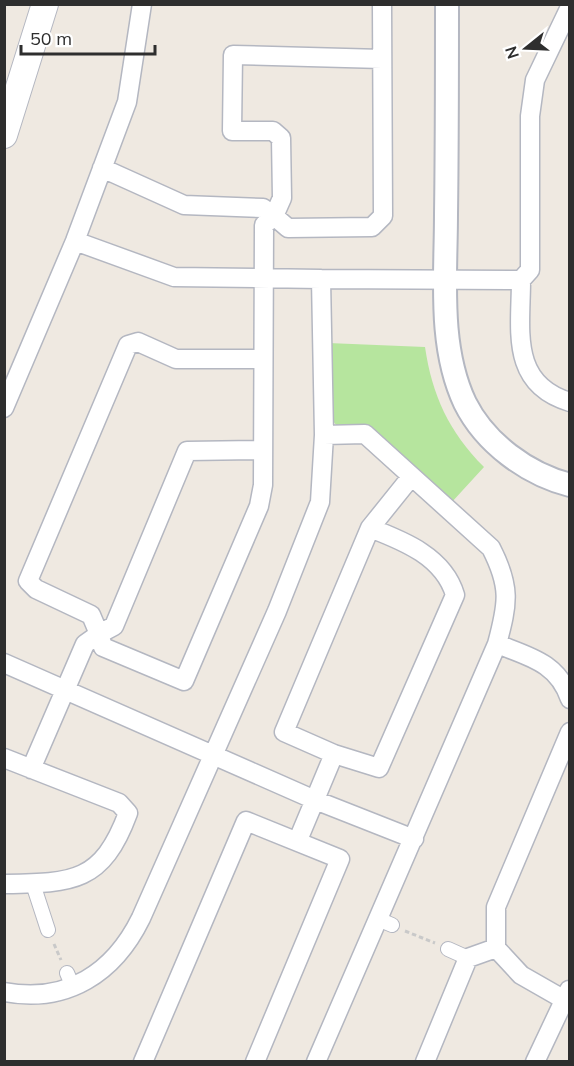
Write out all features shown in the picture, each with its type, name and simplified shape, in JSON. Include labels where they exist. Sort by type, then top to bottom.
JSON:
[{"type":"main road","points":[[4,135],[45,4]]},
{"type":"street","points":[[4,408],[75,241],[127,102],[142,4]]},
{"type":"street","points":[[102,168],[184,206],[263,208],[288,228],[372,227],[383,216],[382,4]]},
{"type":"street","points":[[447,4],[446,281],[448,344],[453,372],[466,405],[499,448],[551,480],[570,485]]},
{"type":"street","points":[[75,241],[174,277],[446,281],[521,279],[530,270],[530,116],[535,80],[570,7]]},
{"type":"street","points":[[263,359],[176,359],[138,342],[129,345],[28,581],[36,589],[91,615],[103,647],[184,681],[259,506],[263,485],[264,225],[274,216],[282,198],[281,138],[273,131],[232,131],[232,55],[382,59]]},
{"type":"street","points":[[4,992],[25,996],[51,994],[70,980],[96,975],[118,956],[131,939],[214,754],[277,611],[320,502],[324,435],[321,279]]},
{"type":"street","points":[[521,279],[520,352],[529,373],[541,387],[559,399],[570,402]]},
{"type":"street","points":[[316,1062],[385,922],[414,839],[497,644],[507,607],[507,589],[491,548],[365,434],[324,435]]},
{"type":"street","points":[[31,769],[64,688],[85,644],[114,626],[187,451],[263,450]]},
{"type":"street","points":[[370,528],[412,544],[450,579],[455,595],[379,768],[334,754],[284,732],[370,528],[411,477]]},
{"type":"street","points":[[497,644],[544,663],[564,682],[570,699]]},
{"type":"street","points":[[4,663],[315,800],[414,839]]},
{"type":"street","points":[[535,1062],[566,994],[521,975],[496,948],[496,907],[570,732]]},
{"type":"street","points":[[298,840],[334,754]]},
{"type":"street","points":[[4,758],[119,804],[128,813],[118,839],[105,859],[83,875],[62,882],[4,884]]},
{"type":"street","points":[[143,1062],[246,821],[298,840],[340,860],[255,1062]]},
{"type":"street","points":[[33,884],[48,930]]},
{"type":"street","points":[[448,949],[468,958],[496,948]]},
{"type":"street","points":[[425,1062],[468,958]]},
{"type":"path","points":[[385,922],[448,949]]},
{"type":"path","points":[[48,930],[70,980]]},
{"type":"green space","points":[[328,343],[425,347],[432,381],[444,412],[461,440],[484,467],[451,503],[365,427],[337,426],[328,415]]}]
